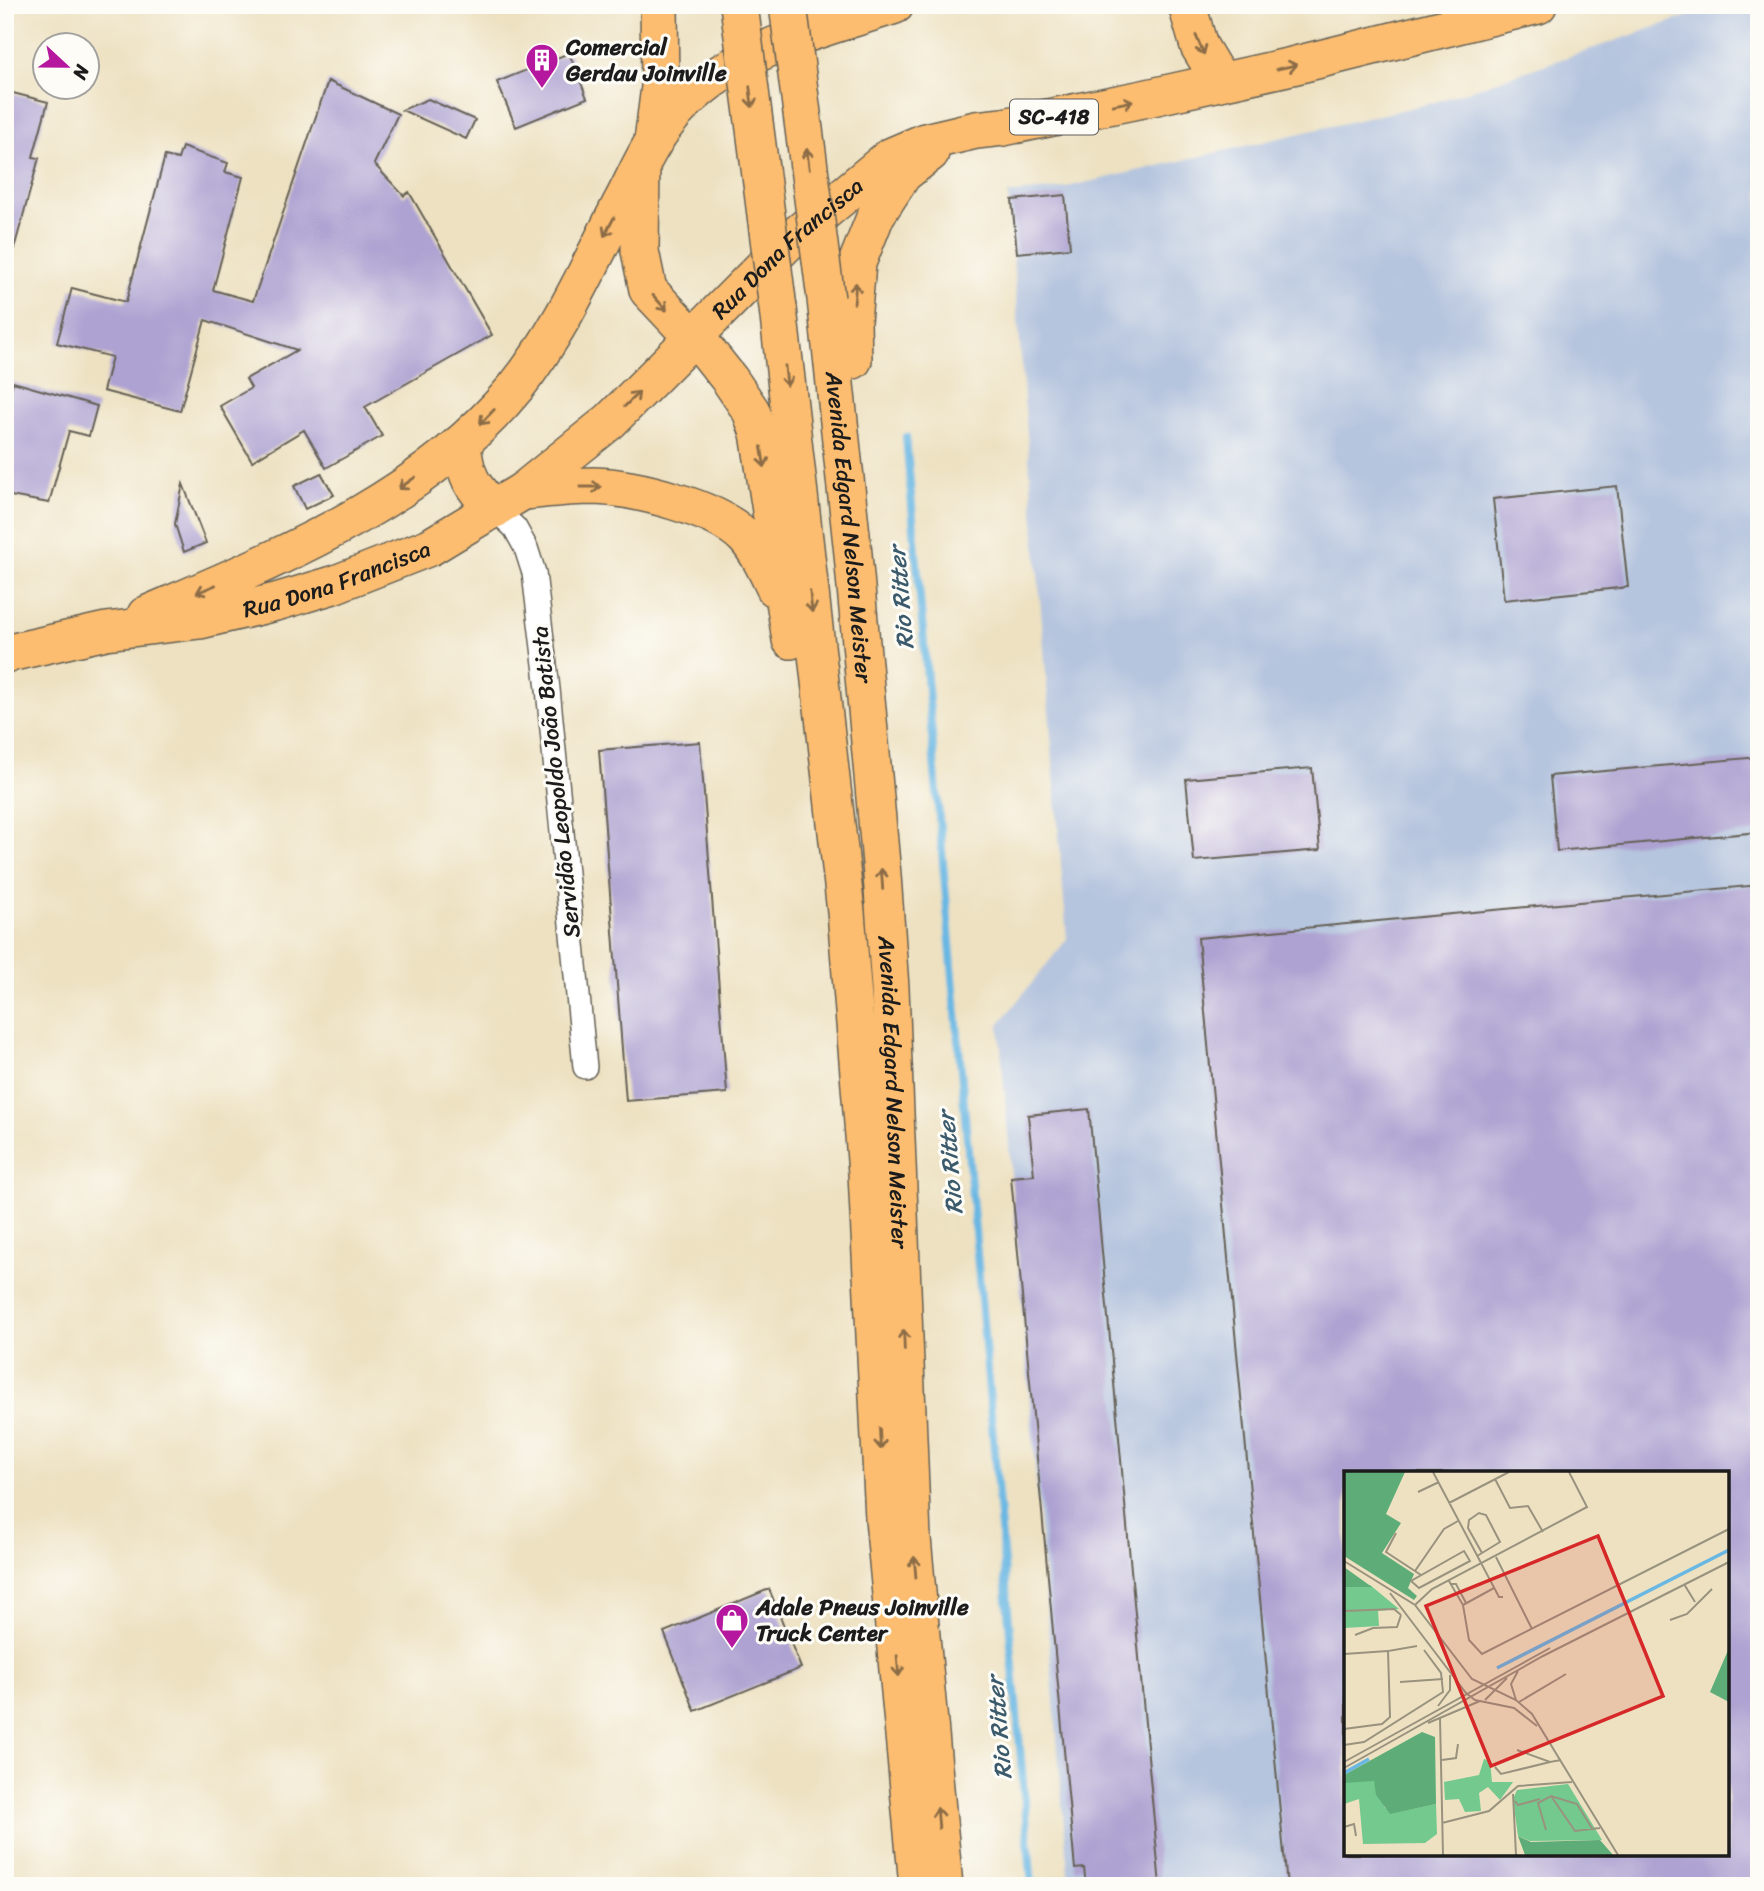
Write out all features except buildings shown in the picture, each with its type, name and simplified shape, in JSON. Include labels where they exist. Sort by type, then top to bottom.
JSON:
[{"type":"main road","points":[[659,5],[660,87],[647,154],[640,251],[648,289],[681,325],[695,336],[751,411],[759,432],[790,625],[877,1371]]},
{"type":"main road","name":"Avenida Edgard Nelson Meister","points":[[739,5],[778,308],[846,912],[866,1159],[884,1519],[918,1886]]},
{"type":"main road","name":"Avenida Edgard Nelson Meister","points":[[788,5],[826,299],[853,554],[882,874],[890,988],[912,1538],[944,1886]]},
{"type":"main road","name":"Rua Dona Francisca","points":[[106,632],[272,561],[405,486],[462,443],[515,388],[551,339],[647,154],[682,105],[722,72],[781,41],[895,5]]},
{"type":"main road","points":[[1187,5],[1199,46],[1220,81]]},
{"type":"main road","name":"Rua Dona Francisca","points":[[5,654],[106,632],[200,620],[276,602],[333,585],[430,547],[509,500],[610,421],[788,242],[890,157],[925,142],[1130,102],[1292,66],[1538,5]]},
{"type":"main road","points":[[899,1191],[910,958],[908,896],[860,459],[852,321],[858,263],[876,215],[903,174],[950,137]]},
{"type":"main road","points":[[462,443],[464,464],[476,492],[509,500],[594,486],[637,491],[701,509],[744,536],[766,568],[790,625]]},
{"type":"street","name":"Servidão Leopoldo João Batista","points":[[509,500],[515,528],[526,548],[534,573],[585,1067]]},
{"type":"shaded area","points":[[1720,5],[1759,5],[1759,1886],[1069,1886],[999,1024],[1067,939],[1008,194],[1058,189],[1432,103]]},
{"type":"waterway","name":"Rio Ritter","points":[[906,437],[1032,1886]]},
{"type":"place","name":"Comercial Gerdau Joinville","points":[[542,90]]},
{"type":"place","name":"Adale Pneus Joinville Truck Center","points":[[732,1650]]}]
